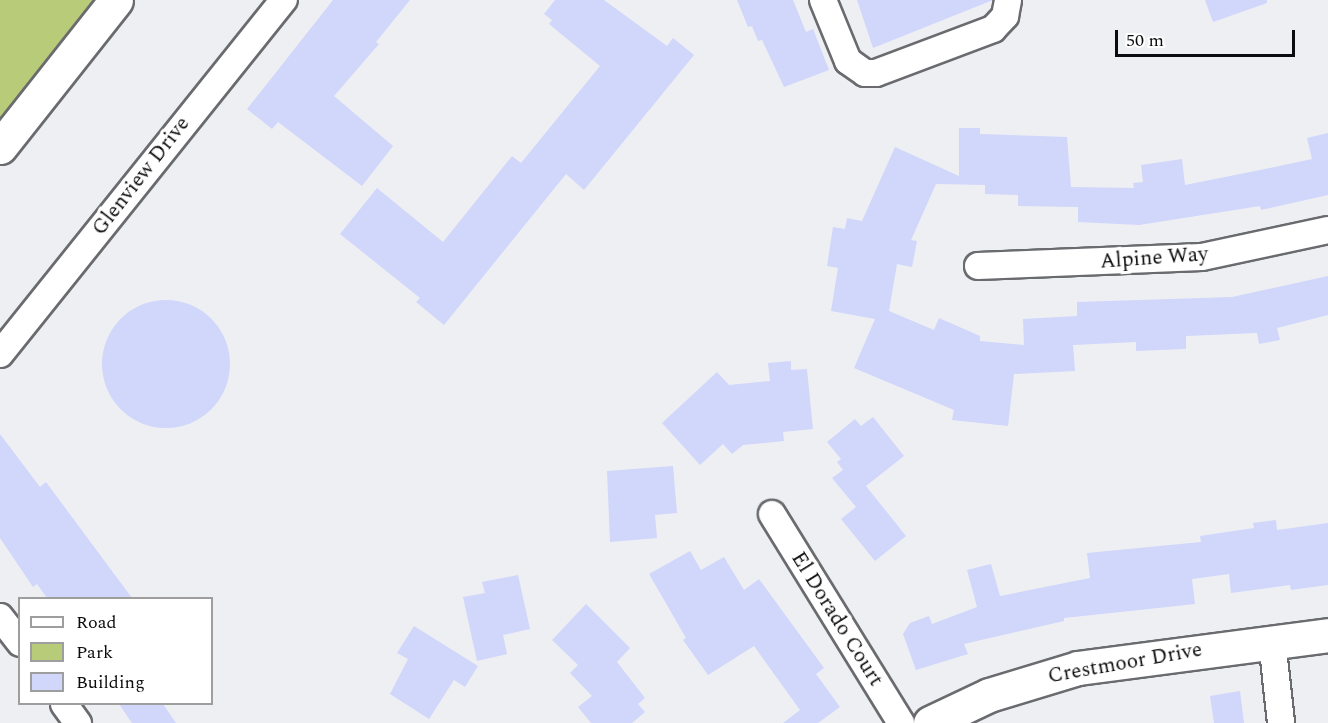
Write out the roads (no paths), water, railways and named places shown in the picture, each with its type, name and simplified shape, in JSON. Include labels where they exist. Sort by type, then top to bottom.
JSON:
[{"type":"street","points":[[0,147],[116,0]]},
{"type":"street","name":"Glenview Drive","points":[[0,354],[284,0]]},
{"type":"street","points":[[823,0],[848,61],[866,73],[876,73],[993,29],[1005,16],[1008,0]]},
{"type":"street","name":"Alpine Way","points":[[978,266],[1202,256],[1328,230]]},
{"type":"street","name":"El Dorado Court","points":[[772,514],[902,723]]},
{"type":"street","points":[[0,617],[18,640]]},
{"type":"street","name":"Crestmoor Drive","points":[[930,723],[989,695],[1078,668],[1328,635]]},
{"type":"street","points":[[1272,641],[1281,723]]},
{"type":"street","points":[[65,705],[78,723]]}]
